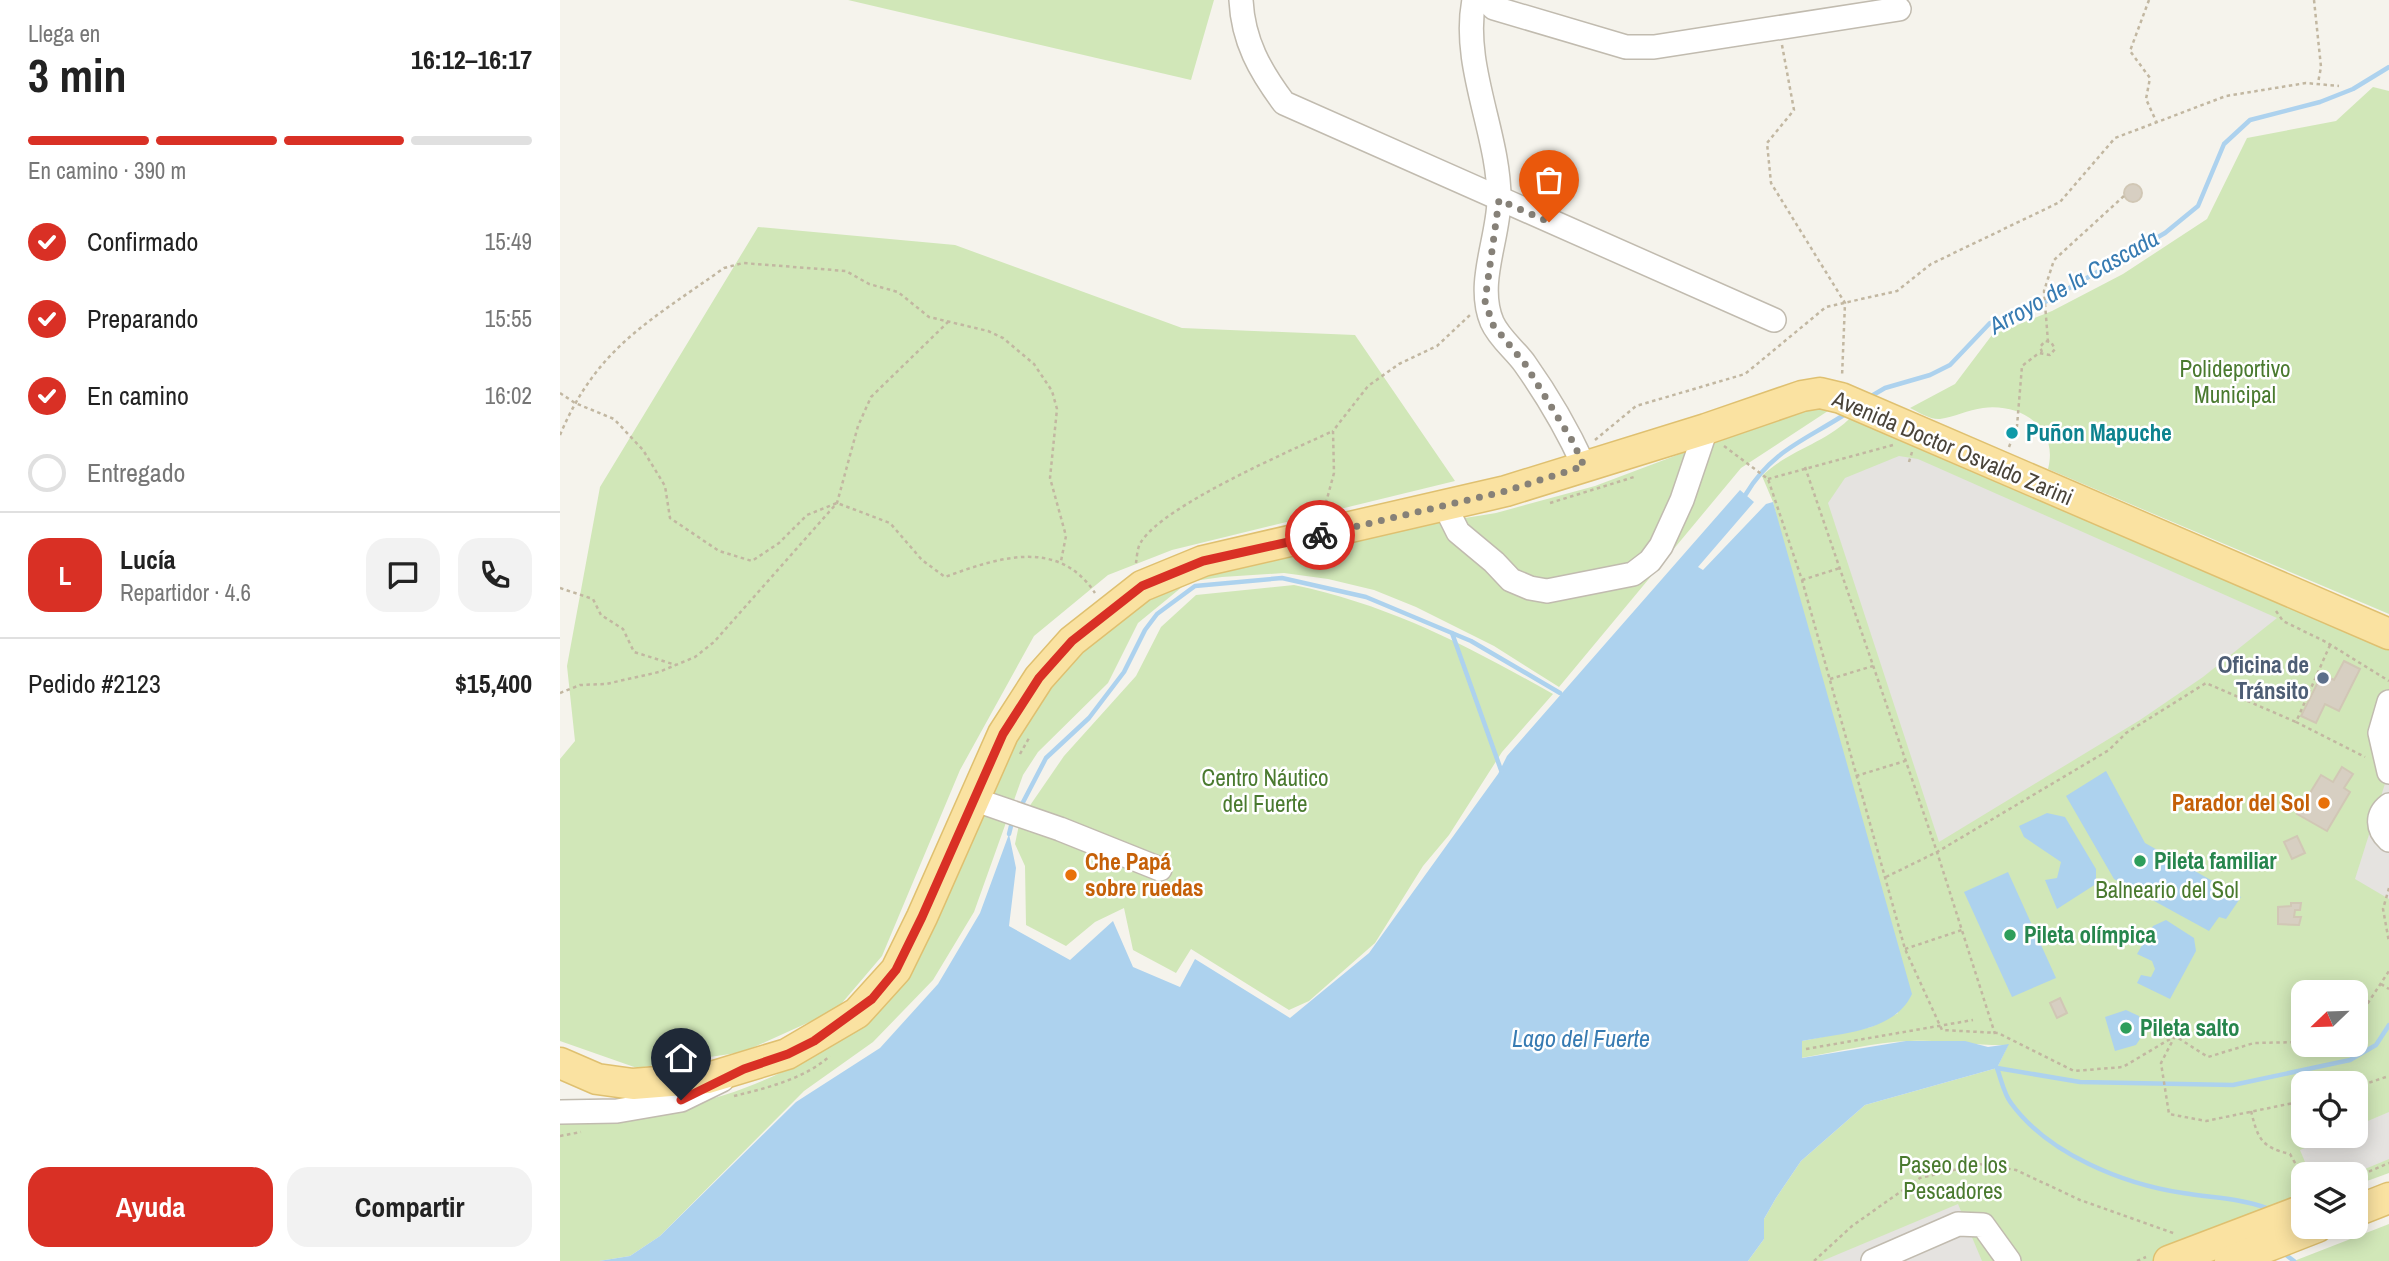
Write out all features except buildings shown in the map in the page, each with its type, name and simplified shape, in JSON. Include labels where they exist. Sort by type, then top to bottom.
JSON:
[{"type":"main road","name":"Avenida Doctor Osvaldo Zarini","points":[[744,1069],[788,1054],[814,1041],[872,999],[896,970],[987,804],[1003,734],[1039,678],[1072,641],[1142,586],[1203,561],[1445,506],[1584,466],[1718,433],[1802,396],[1820,393],[1880,413],[2389,634]]},
{"type":"main road","points":[[560,1063],[597,1079],[633,1084],[675,1083],[744,1069]]},
{"type":"main road","points":[[2368,1185],[2389,1177]]},
{"type":"main road","points":[[2368,1206],[2389,1198]]},
{"type":"main road","points":[[2174,1248],[2291,1214]]},
{"type":"main road","points":[[2230,1261],[2291,1237]]},
{"type":"street","points":[[1241,0],[1242,27],[1260,71],[1284,103],[1774,320]]},
{"type":"street","points":[[1474,0],[1470,20],[1473,61],[1499,200],[1485,301],[1493,325],[1525,364],[1573,442],[1584,466]]},
{"type":"street","points":[[1486,0],[1494,8],[1626,47],[1654,47],[1899,9]]},
{"type":"street","points":[[1445,506],[1458,532],[1511,580],[1530,588],[1547,591],[1633,574],[1650,561],[1661,546],[1718,433]]},
{"type":"street","points":[[2389,702],[2380,733],[2389,772]]},
{"type":"street","points":[[987,804],[1160,869]]},
{"type":"street","points":[[2389,805],[2380,815],[2379,825],[2389,840]]},
{"type":"street","name":"Avenida Doctor Osvaldo Zarini","points":[[560,1112],[617,1111],[681,1100],[744,1069]]},
{"type":"street","points":[[1873,1261],[1958,1224],[1983,1225],[2008,1261]]},
{"type":"path","points":[[2149,0],[2130,51],[2150,78],[2146,99],[2156,121]]},
{"type":"path","points":[[2314,0],[2321,67],[2318,84]]},
{"type":"path","points":[[1779,26],[1794,110],[1767,143],[1771,183],[1845,303],[1841,398]]},
{"type":"path","points":[[1584,466],[1596,437],[1636,406],[1745,374],[1826,307],[1897,292],[1931,264],[2060,202],[2115,138],[2226,96],[2306,83],[2339,86]]},
{"type":"path","points":[[2042,352],[2050,355],[2055,349],[2048,342],[2044,291],[2053,260],[2125,195]]},
{"type":"path","points":[[560,435],[590,376],[624,339],[724,268],[743,263],[846,271],[869,284],[898,292],[929,317],[988,331],[1003,338],[1034,364],[1052,391],[1057,409],[1050,478],[1066,536],[1061,561]]},
{"type":"path","points":[[560,393],[575,403],[614,419],[643,450],[665,486],[670,518],[719,551],[752,561],[779,544],[807,515],[837,503],[890,523],[922,560],[945,577],[1001,559],[1032,556],[1061,561],[1117,605],[1139,543],[1158,524],[1248,470],[1333,431],[1368,386],[1399,364],[1437,346],[1485,301]]},
{"type":"path","points":[[560,693],[580,685],[606,684],[679,666],[714,642],[837,503],[858,425],[872,397],[949,322]]},
{"type":"path","points":[[2042,352],[2040,347],[2048,342]]},
{"type":"path","points":[[2017,426],[2022,366],[2042,352]]},
{"type":"path","points":[[1320,535],[1334,473],[1333,431]]},
{"type":"path","points":[[1718,433],[1718,442],[1768,479],[1802,580],[1905,949],[1941,1030],[1995,1034],[2074,1071],[2123,1067],[2175,1036]]},
{"type":"path","points":[[1768,479],[1902,443]]},
{"type":"path","points":[[1805,467],[1937,852],[1995,1034]]},
{"type":"path","points":[[1542,505],[1637,475]]},
{"type":"path","points":[[1802,580],[1840,568]]},
{"type":"path","points":[[560,587],[593,599],[601,615],[623,629],[634,652],[659,663],[679,666]]},
{"type":"path","points":[[2296,722],[2330,645]]},
{"type":"path","points":[[1830,679],[1874,666]]},
{"type":"path","points":[[1886,877],[1937,852],[2109,750],[2126,733],[2206,683],[2296,722],[2389,772]]},
{"type":"path","points":[[1017,761],[1035,727]]},
{"type":"path","points":[[1857,776],[1905,761]]},
{"type":"path","points":[[2389,888],[2384,909],[2389,942]]},
{"type":"path","points":[[1905,949],[1962,930]]},
{"type":"path","points":[[2368,1003],[2389,971]]},
{"type":"path","points":[[2381,984],[2389,989]]},
{"type":"path","points":[[1806,1049],[1973,1020]]},
{"type":"path","points":[[2175,1036],[2208,1057],[2254,1043],[2291,1042]]},
{"type":"path","points":[[2175,1036],[2161,1063],[2169,1114],[2206,1121],[2235,1118],[2251,1111],[2291,1103]]},
{"type":"path","points":[[728,1098],[790,1080],[816,1069],[831,1055]]},
{"type":"path","points":[[2368,1083],[2389,1076]]},
{"type":"path","points":[[2251,1111],[2258,1138],[2274,1150],[2290,1154],[2295,1162]]},
{"type":"path","points":[[560,1136],[587,1130]]},
{"type":"path","points":[[2368,1172],[2389,1163]]},
{"type":"path","points":[[1814,1261],[1852,1226],[1920,1178],[1979,1164],[2016,1170],[2174,1248]]},
{"type":"green space","points":[[848,0],[1214,0],[1191,80]]},
{"type":"green space","name":"Polideportivo Municipal","points":[[2373,87],[2389,91],[2389,614],[2048,469],[2048,441],[2034,421],[2023,414],[2011,410],[1983,408],[1936,419],[1910,408],[1955,384],[1992,335],[2052,311],[2123,274],[2207,219],[2247,138],[2336,121]]},
{"type":"green space","points":[[758,227],[955,245],[1182,328],[1355,335],[1455,481],[1172,550],[1108,575],[1034,636],[960,770],[882,956],[836,1010],[743,1052],[637,1068],[560,1041],[560,759],[575,741],[567,666],[600,487]]},
{"type":"green space","points":[[1834,407],[1741,468],[1559,687],[1494,646],[1416,607],[1374,590],[1328,579],[1284,573],[1222,577],[1194,581],[1182,587],[1138,623],[1108,683],[1038,752],[1023,775],[974,912],[933,980],[873,1042],[804,1091],[660,1236],[630,1256],[599,1261],[560,1261],[560,1120],[653,1111],[706,1101],[769,1078],[810,1058],[849,1034],[1007,755],[1071,655],[1182,576],[1360,535],[1496,513],[1595,486],[1799,409]]},
{"type":"green space","points":[[1852,416],[2389,649],[2389,1173],[2368,1181],[2368,1162],[2291,1162],[2291,1210],[2156,1261],[1748,1261],[1764,1239],[1764,1219],[1801,1161],[1865,1105],[1997,1068],[2008,1045],[1896,1042],[1801,1058],[1802,1041],[1871,1027],[1898,1013],[1773,502],[1762,476],[1784,459],[1831,433]]},
{"type":"green space","name":"Centro Náutico del Fuerte","points":[[1294,585],[1363,604],[1428,629],[1553,694],[1502,752],[1449,835],[1423,866],[1375,943],[1309,1001],[1289,1010],[1191,949],[1176,973],[1133,950],[1124,908],[1095,922],[1066,946],[1026,925],[1025,866],[1015,844],[1020,820],[1064,756],[1136,676],[1161,627],[1196,595]]},
{"type":"green space","points":[[2389,1224],[2389,1261],[2294,1261],[2350,1239],[2368,1239],[2368,1232]]},
{"type":"shaded area","points":[[1899,456],[1918,459],[2277,618],[2203,677],[2140,720],[1939,842],[1828,503],[1845,478]]},
{"type":"shaded area","points":[[2389,771],[2389,899],[2355,879]]},
{"type":"shaded area","points":[[2389,1112],[2389,1159],[2368,1168],[2368,1162],[2305,1162],[2300,1150],[2305,1148],[2368,1148],[2368,1121]]},
{"type":"shaded area","points":[[1958,1204],[1982,1261],[1822,1261]]},
{"type":"water","name":"Lago del Fuerte","points":[[1740,490],[1754,502],[1698,567],[1703,570],[1766,504],[1773,502],[1912,994],[1904,1007],[1879,1024],[1848,1033],[1802,1041],[1802,1058],[1906,1041],[1965,1041],[1988,1047],[2009,1044],[1997,1068],[1865,1105],[1801,1161],[1764,1219],[1764,1239],[1748,1261],[599,1261],[630,1256],[660,1236],[796,1102],[880,1048],[938,984],[980,913],[1009,834],[1016,868],[1009,926],[1070,960],[1113,921],[1133,967],[1180,987],[1195,959],[1290,1018],[1369,953],[1498,774],[1507,756]]},
{"type":"water","name":"Pileta familiar","points":[[2106,771],[2145,843],[2241,897],[2226,919],[2219,917],[2209,931],[2114,879],[2066,796]]},
{"type":"water","points":[[2047,813],[2065,817],[2096,869],[2096,884],[2057,909],[2045,880],[2057,878],[2061,862],[2024,837],[2019,826]]},
{"type":"water","name":"Pileta olímpica","points":[[2008,872],[2056,978],[2012,997],[1964,892]]},
{"type":"water","points":[[2166,920],[2194,938],[2196,951],[2170,999],[2137,983],[2141,975],[2151,977],[2155,969],[2152,961],[2137,954],[2153,926]]},
{"type":"water","name":"Pileta salto","points":[[2126,1010],[2139,1016],[2144,1033],[2136,1045],[2115,1051],[2105,1017]]},
{"type":"waterway","name":"Arroyo de la Cascada","points":[[1868,398],[1885,388],[1930,375],[1950,365],[1990,323],[2038,306],[2165,233],[2198,206],[2224,144],[2250,120],[2320,102],[2353,89],[2389,67]]},
{"type":"waterway","name":"Arroyo de la Cascada","points":[[1746,494],[1756,479],[1779,456],[1847,413]]},
{"type":"waterway","points":[[1020,808],[1046,758],[1089,718],[1124,672],[1145,630],[1157,614],[1195,586],[1282,578],[1366,597],[1471,641],[1560,693]]},
{"type":"waterway","points":[[1452,633],[1501,770]]},
{"type":"waterway","points":[[1009,834],[1012,822]]},
{"type":"waterway","points":[[1997,1068],[2080,1082],[2233,1085],[2350,1060],[2376,1045],[2389,1025]]},
{"type":"waterway","points":[[1997,1068],[2009,1099],[2027,1121],[2066,1152],[2088,1164],[2160,1189],[2236,1200],[2267,1208]]},
{"type":"waterway","points":[[2286,1255],[2294,1261]]},
{"type":"way so far","points":[[1320,535],[1506,491],[1584,466],[1573,442],[1525,364],[1493,325],[1485,301],[1499,200],[1549,222]]},
{"type":"place","name":"Puñon Mapuche","points":[[2012,433]]},
{"type":"place","name":"Oficina de Tránsito","points":[[2323,678]]},
{"type":"place","name":"Parador del Sol","points":[[2324,803]]},
{"type":"place","name":"Pileta familiar","points":[[2140,861]]},
{"type":"place","name":"Che Papá sobre ruedas","points":[[1071,875]]},
{"type":"place","name":"Pileta olímpica","points":[[2010,935]]},
{"type":"place","name":"Pileta salto","points":[[2126,1028]]},
{"type":"route","points":[[681,1100],[744,1069],[788,1054],[814,1041],[857,1013],[872,999],[896,970],[976,800],[1003,734],[1039,678],[1072,641],[1142,586],[1203,561],[1320,535]]},
{"type":"park label","name":"Balneario del Sol","points":[[2167,890]]},
{"type":"park label","name":"Paseo de los Pescadores","points":[[1953,1178]]}]
